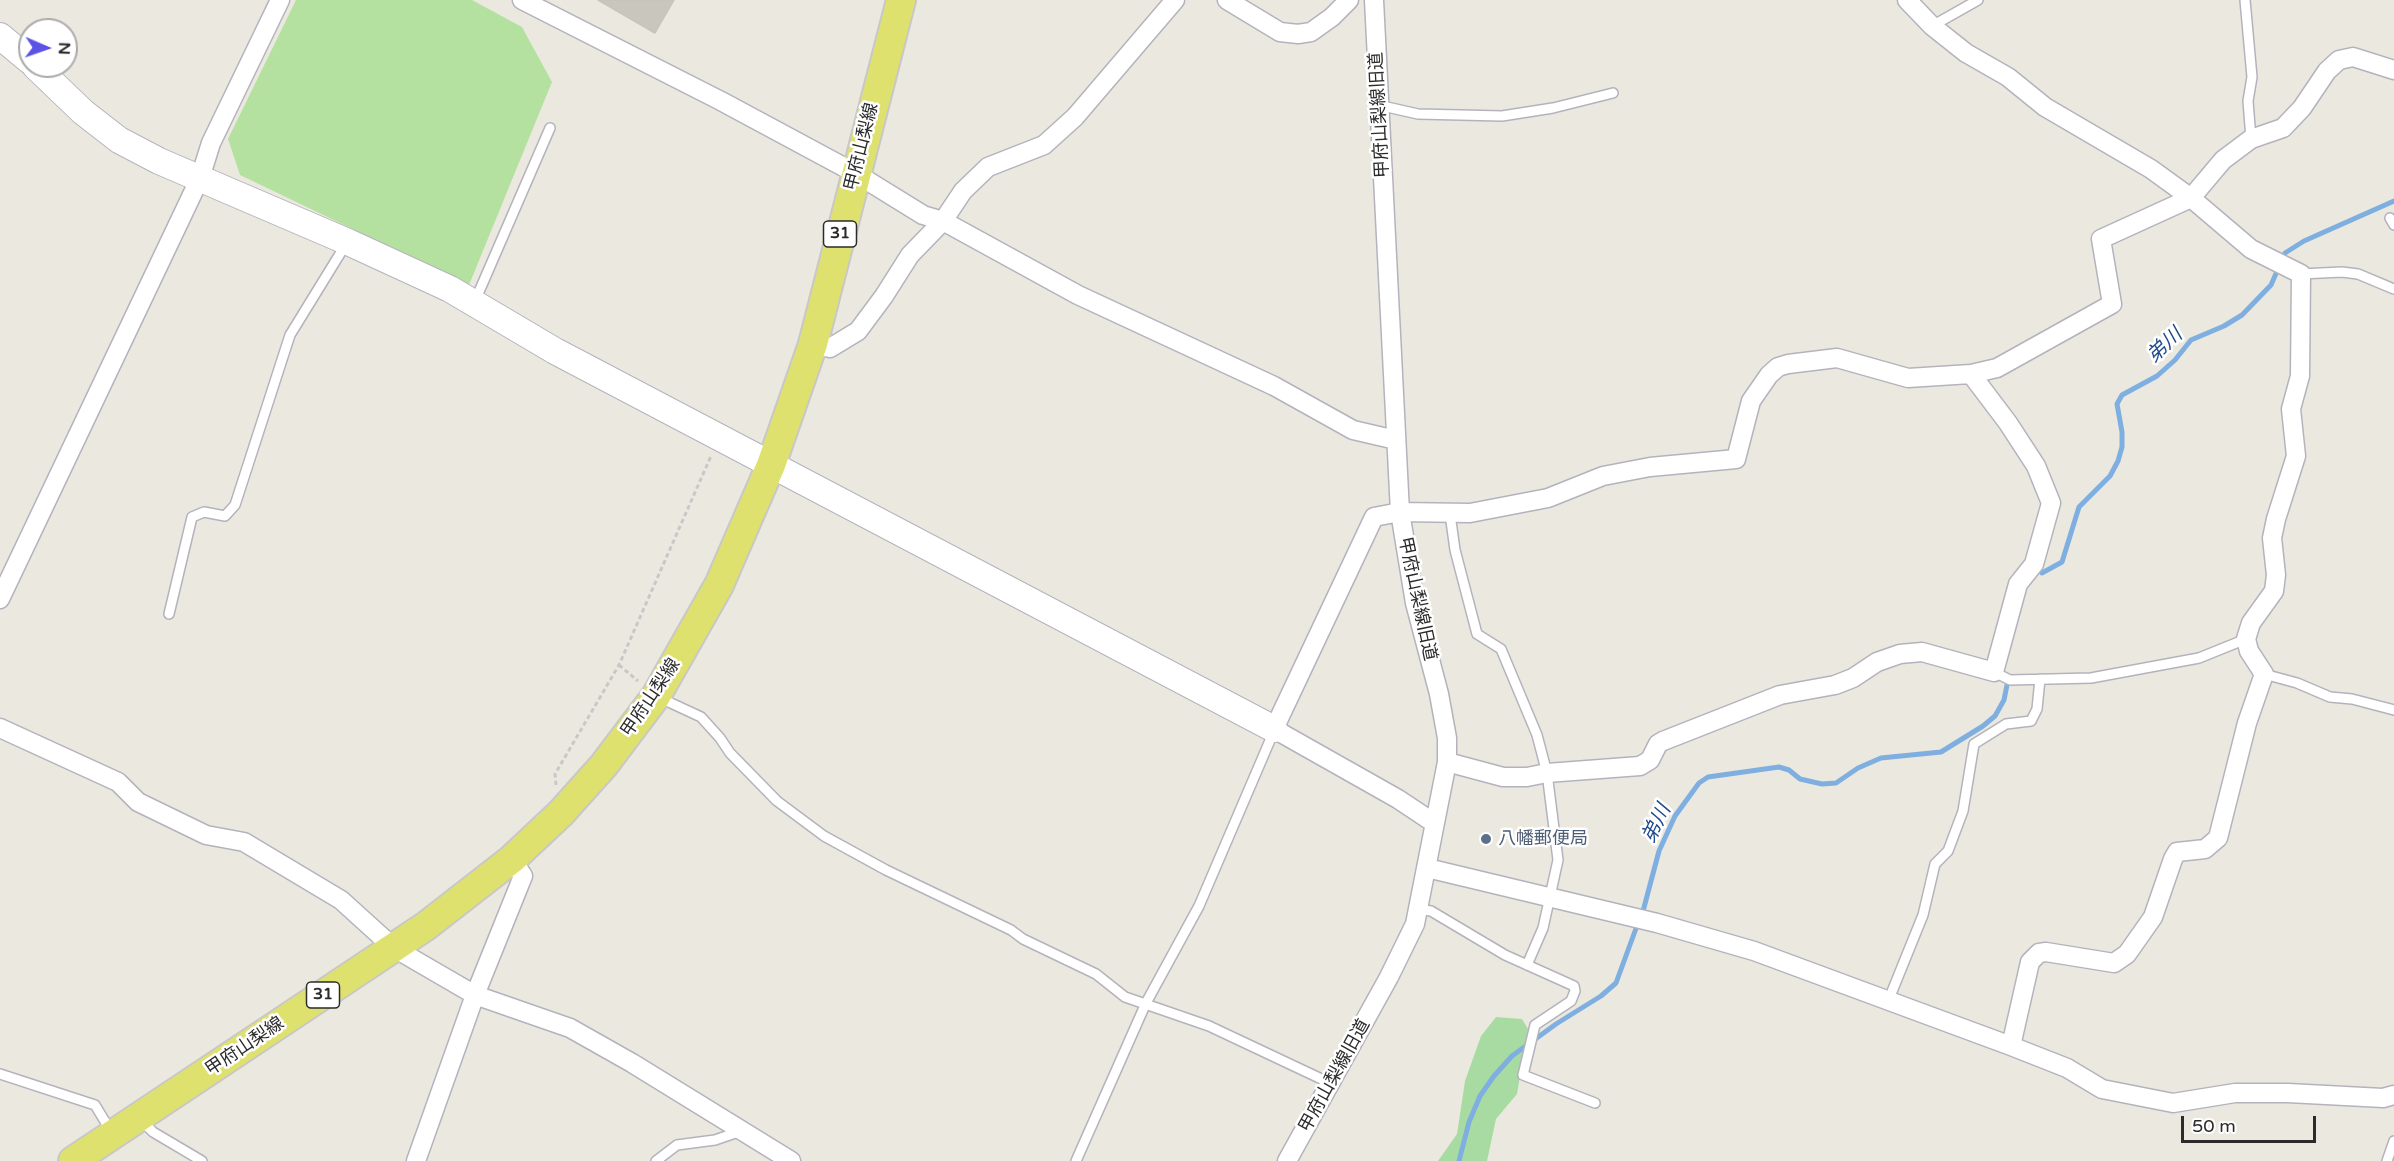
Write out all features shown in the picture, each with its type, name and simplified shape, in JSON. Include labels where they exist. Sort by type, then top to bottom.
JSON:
[{"type":"main road","name":"甲府山梨線","points":[[73,1161],[426,926],[512,859],[561,813],[604,765],[656,696],[719,585],[771,465],[813,344],[901,0]]},
{"type":"street","points":[[0,599],[200,178],[211,143],[280,0]]},
{"type":"street","points":[[522,0],[721,101],[855,173],[923,215],[944,221],[1078,295],[1274,387],[1353,430],[1396,440]]},
{"type":"street","points":[[813,344],[830,348],[858,331],[885,296],[910,255],[944,221],[963,192],[988,167],[1044,145],[1075,117],[1175,0]]},
{"type":"street","points":[[1227,0],[1280,32],[1298,34],[1311,32],[1332,17],[1349,0]]},
{"type":"street","name":"甲府山梨線旧道","points":[[1287,1161],[1389,977],[1415,924],[1447,762],[1447,738],[1439,694],[1415,603],[1400,512],[1374,0]]},
{"type":"street","points":[[1907,0],[1932,26],[1966,53],[2008,77],[2045,107],[2151,169],[2191,198],[2251,249],[2296,272],[2300,376],[2292,409],[2296,456],[2272,538],[2276,575],[2274,591],[2252,623],[2246,639],[2249,651],[2264,674],[2253,702],[2218,838],[2205,849],[2177,852],[2153,917],[2127,954],[2114,963],[2046,952],[2039,953],[2030,962],[2011,1046]]},
{"type":"street","points":[[0,36],[18,51]]},
{"type":"street","points":[[1275,729],[1374,517],[1400,512],[1470,513],[1548,498],[1602,476],[1650,467],[1736,459],[1751,401],[1769,375],[1778,367],[1788,364],[1837,358],[1908,378],[1971,374],[1997,368],[2112,304],[2101,239],[2191,198],[2223,160],[2252,139],[2283,128],[2302,108],[2327,71],[2339,60],[2353,57],[2394,70]]},
{"type":"street","points":[[48,78],[83,112],[119,140],[159,161],[348,242],[450,289],[555,351],[1275,729],[1434,822]]},
{"type":"street","points":[[1447,762],[1503,777],[1527,777],[1547,773],[1640,766],[1650,760],[1658,744],[1663,741],[1780,695],[1834,685],[1853,678],[1877,662],[1900,654],[1922,652],[1994,672],[2018,584],[2034,564],[2051,503],[2036,466],[2008,423],[1971,374]]},
{"type":"street","points":[[0,728],[118,782],[138,802],[206,835],[244,842],[341,900],[394,948],[475,995],[570,1028],[632,1063],[791,1161]]},
{"type":"street","points":[[416,1161],[475,995],[523,876],[512,859]]},
{"type":"street","points":[[1427,868],[1630,916],[1754,951],[1889,999],[2067,1068],[2102,1089],[2173,1103],[2235,1093],[2383,1098],[2394,1095]]},
{"type":"lane","points":[[1932,26],[1978,0]]},
{"type":"lane","points":[[2245,0],[2252,77],[2248,101],[2252,139]]},
{"type":"lane","points":[[1378,105],[1418,114],[1502,116],[1553,108],[1613,93]]},
{"type":"lane","points":[[474,303],[550,128]]},
{"type":"lane","points":[[169,614],[192,517],[204,512],[225,516],[235,505],[290,335],[348,242]]},
{"type":"lane","points":[[2296,272],[2358,274],[2394,289]]},
{"type":"lane","points":[[1450,514],[1455,550],[1477,634],[1501,649],[1537,735],[1547,773],[1558,860],[1543,928],[1527,965]]},
{"type":"lane","points":[[1994,672],[2010,680],[2091,678],[2199,658],[2246,639]]},
{"type":"lane","points":[[2264,674],[2297,683],[2330,698],[2352,699],[2394,710]]},
{"type":"lane","points":[[1889,999],[1923,915],[1935,864],[1948,851],[1963,812],[1974,744],[2006,724],[2031,721],[2037,709],[2040,680]]},
{"type":"lane","points":[[656,696],[701,717],[730,753],[777,801],[824,836],[886,870],[1096,974],[1125,997],[1209,1026],[1330,1083]]},
{"type":"lane","points":[[1076,1161],[1146,1003],[1199,906],[1275,729]]},
{"type":"lane","points":[[1418,909],[1431,911],[1505,955],[1574,986],[1575,991],[1571,1001],[1535,1025],[1522,1075],[1595,1103]]},
{"type":"lane","points":[[0,1074],[95,1105],[112,1135]]},
{"type":"lane","points":[[139,1118],[153,1132],[202,1161]]},
{"type":"lane","points":[[656,1161],[677,1145],[715,1140],[741,1131]]},
{"type":"lane","points":[[2387,1161],[2394,1141]]},
{"type":"path","points":[[561,813],[555,774],[619,664],[705,467],[721,437]]},
{"type":"green space","points":[[296,0],[472,0],[522,27],[552,82],[469,285],[240,175],[228,139]]},
{"type":"green space","points":[[1496,1017],[1522,1019],[1528,1029],[1517,1094],[1496,1119],[1487,1161],[1438,1161],[1457,1134],[1465,1081],[1481,1036]]},
{"type":"building","points":[[598,0],[674,0],[655,33]]},
{"type":"waterway","name":"弟川","points":[[2042,573],[2062,562],[2079,507],[2110,476],[2118,461],[2122,447],[2122,432],[2117,404],[2122,395],[2157,376],[2175,360],[2191,340],[2224,326],[2242,315],[2271,285],[2285,253],[2304,241],[2394,201]]},
{"type":"waterway","name":"弟川","points":[[1642,915],[1659,851],[1675,816],[1699,783],[1708,777],[1779,767],[1789,770],[1800,779],[1822,784],[1836,783],[1858,768],[1881,758],[1941,752],[1995,716],[2004,700],[2007,685]]},
{"type":"waterway","name":"弟川","points":[[1459,1161],[1469,1122],[1480,1096],[1494,1076],[1512,1056],[1556,1024],[1601,996],[1616,983],[1638,923]]},
{"type":"place","name":"八幡郵便局","points":[[1486,839]]}]
